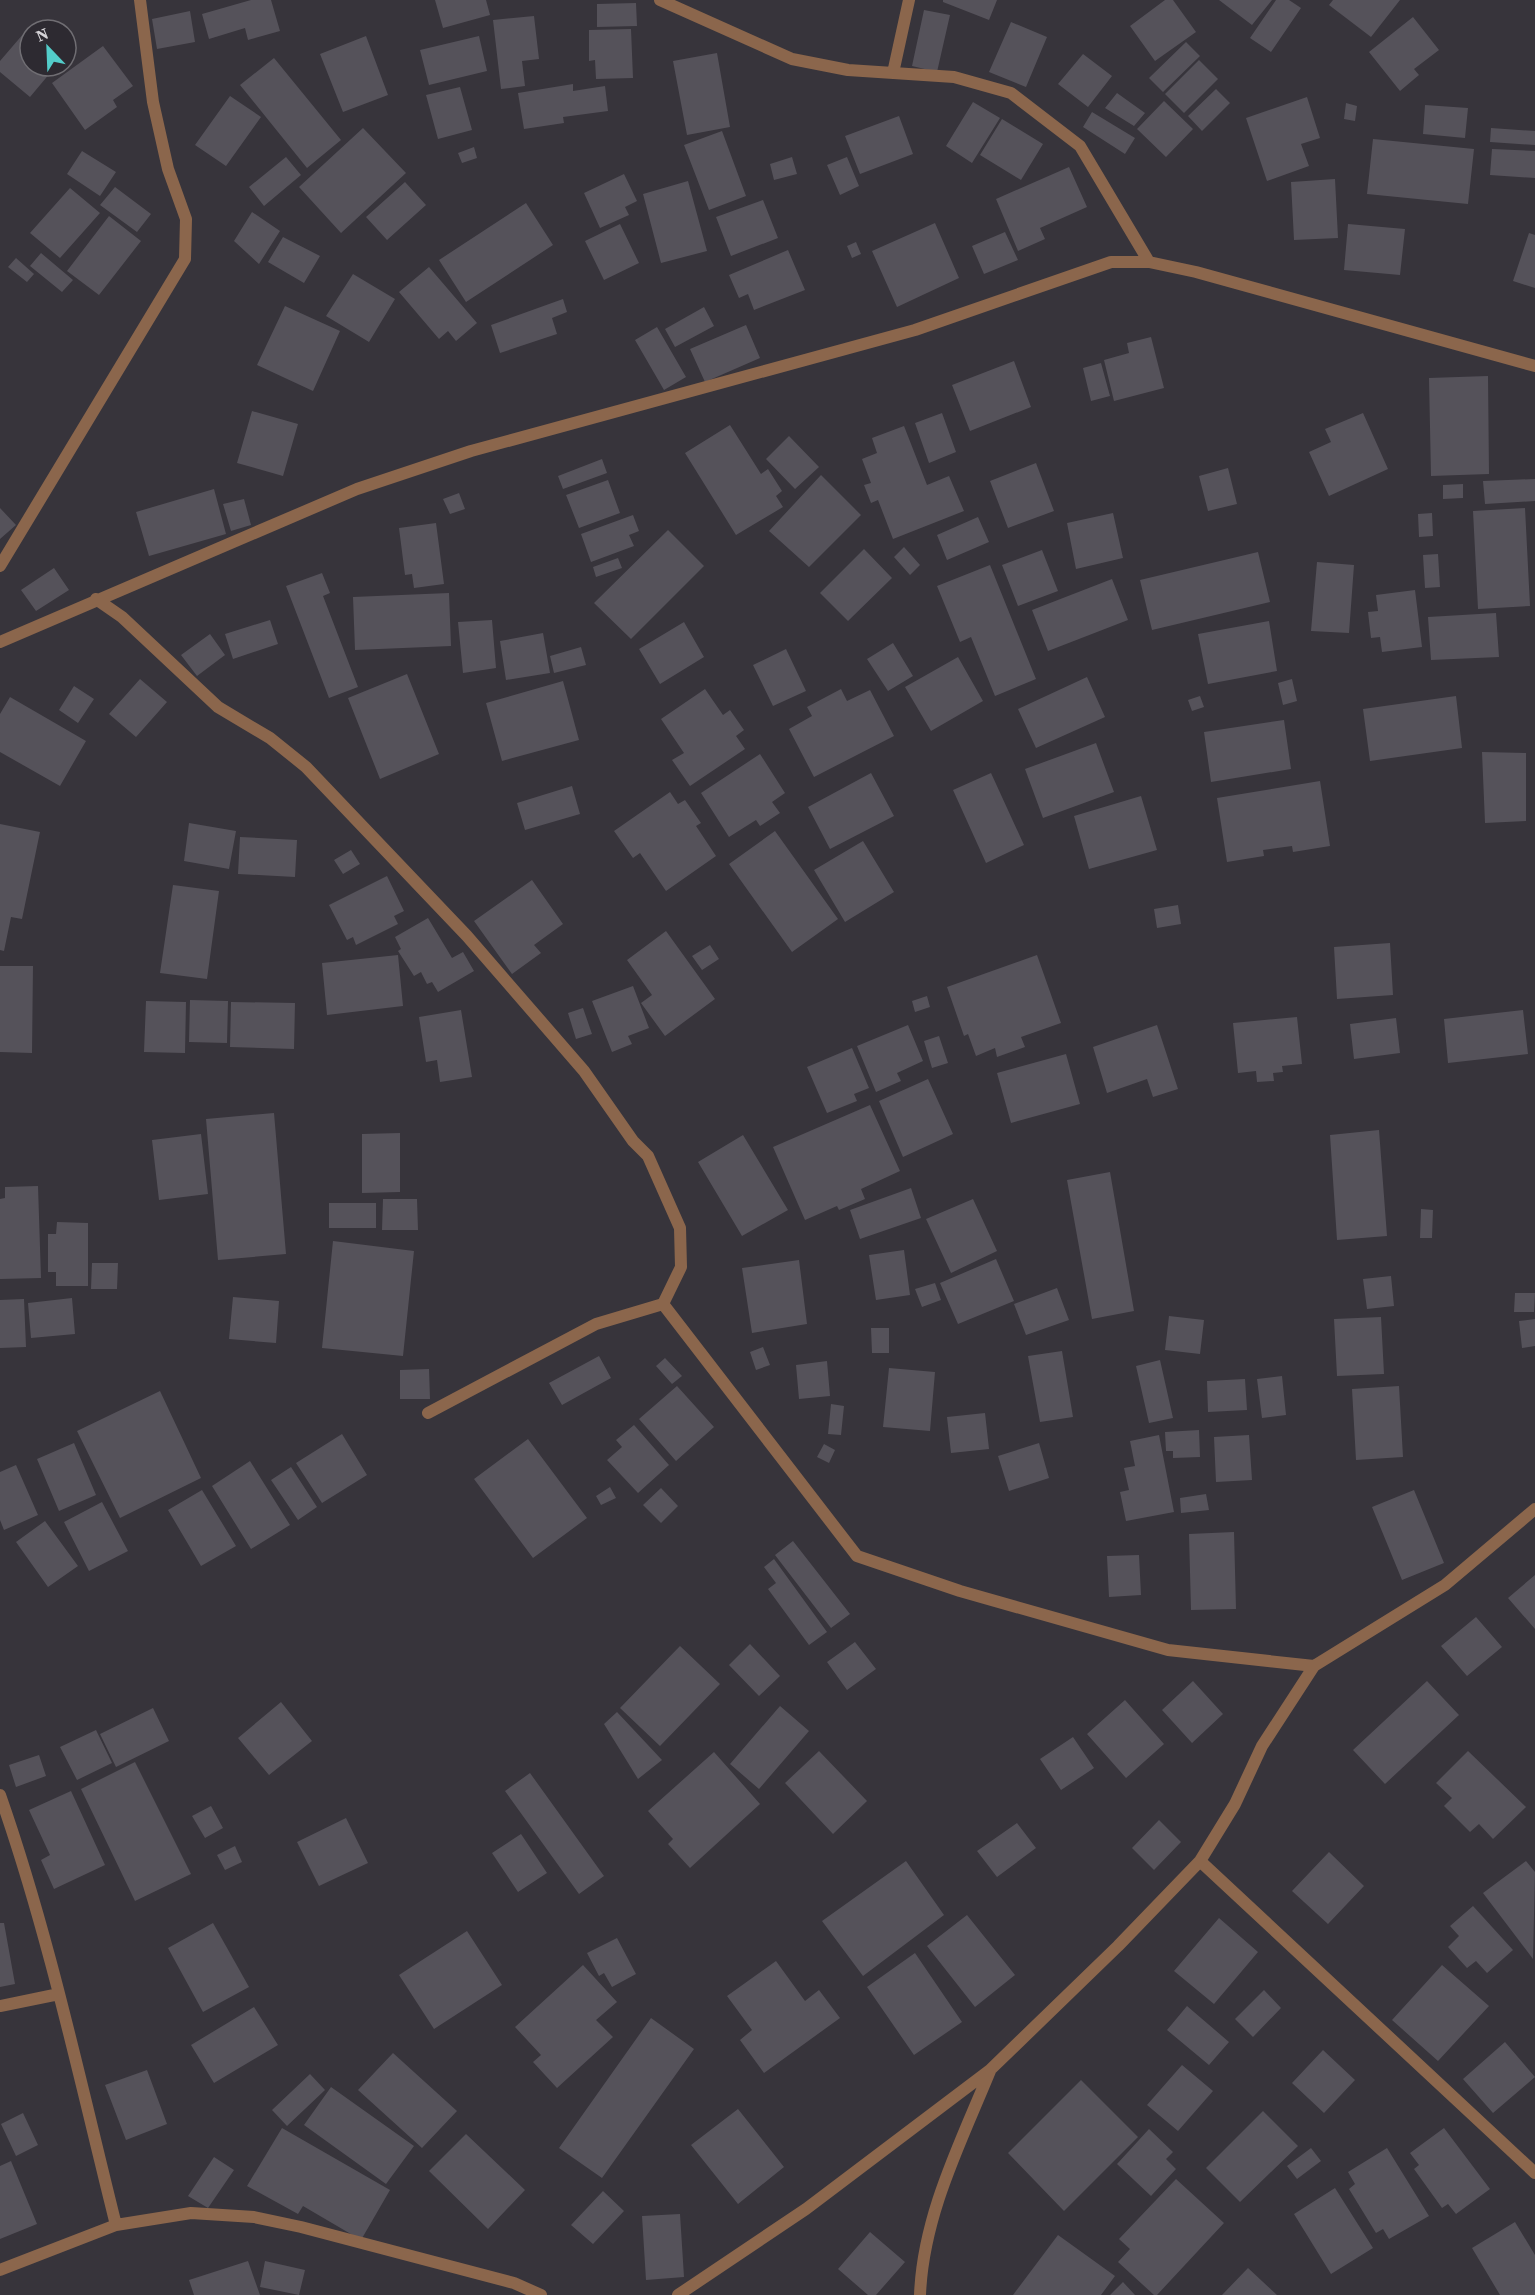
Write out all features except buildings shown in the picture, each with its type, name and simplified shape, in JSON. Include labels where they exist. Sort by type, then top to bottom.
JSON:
[{"type":"street","points":[[0,566],[185,259],[186,219],[168,170],[153,102],[140,0]]},
{"type":"street","points":[[660,0],[792,59],[848,70],[954,77],[1011,93],[1080,146],[1149,262]]},
{"type":"street","points":[[893,73],[909,0]]},
{"type":"street","points":[[0,642],[357,489],[461,454],[594,416],[915,330],[1111,262],[1149,262],[1196,272],[1535,366]]},
{"type":"street","points":[[96,599],[122,617],[218,707],[270,738],[306,767],[467,936],[569,1052],[633,1141],[648,1156],[680,1228],[681,1267],[663,1304],[596,1324],[428,1413]]},
{"type":"street","points":[[663,1304],[857,1556],[960,1591],[1168,1650],[1314,1666]]},
{"type":"street","points":[[678,2295],[806,2209],[990,2070],[1118,1946],[1200,1862],[1235,1804],[1262,1746],[1314,1666],[1445,1585],[1535,1509]]},
{"type":"street","points":[[0,1795],[16,1840],[59,1994],[116,2225]]},
{"type":"street","points":[[1200,1862],[1535,2173]]},
{"type":"street","points":[[0,2006],[59,1994]]},
{"type":"street","points":[[920,2295],[921,2271],[938,2196],[990,2070]]},
{"type":"street","points":[[0,2270],[116,2225],[191,2213],[254,2217],[301,2227],[483,2274],[514,2283],[541,2295]]}]
